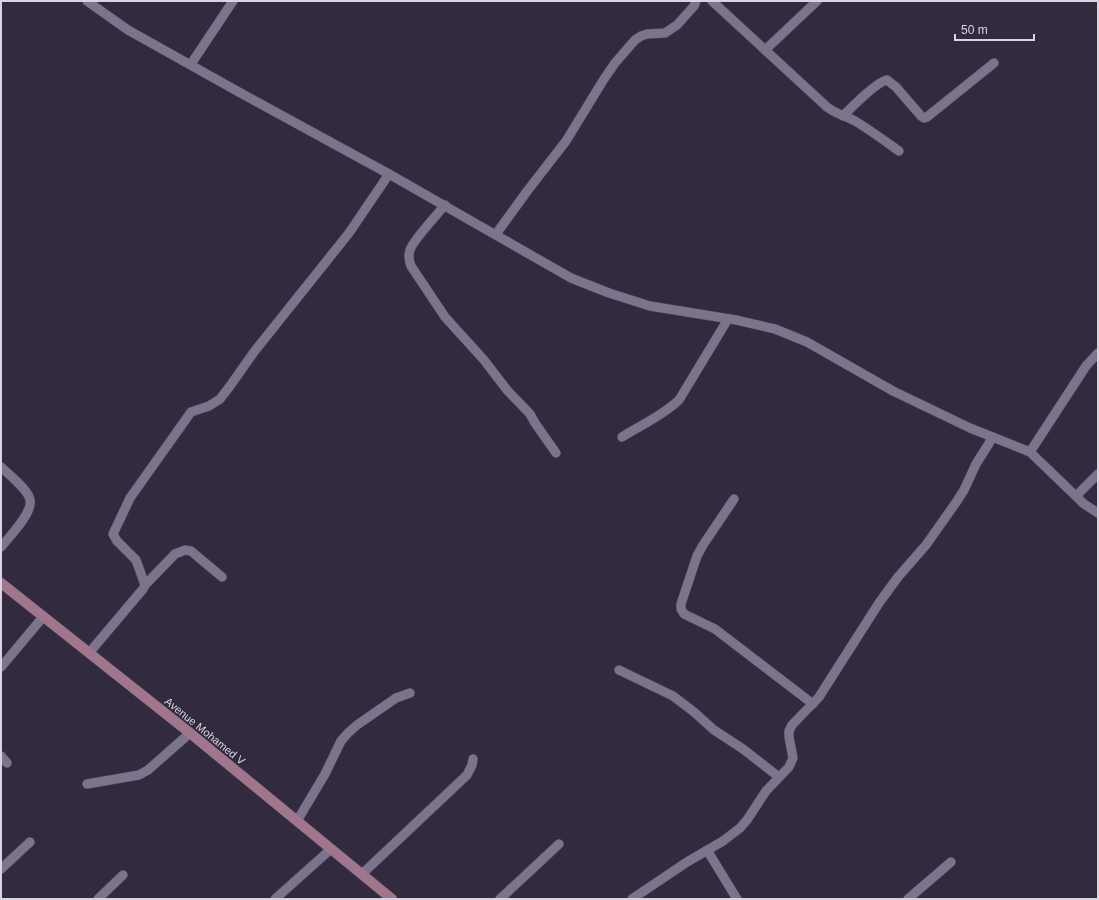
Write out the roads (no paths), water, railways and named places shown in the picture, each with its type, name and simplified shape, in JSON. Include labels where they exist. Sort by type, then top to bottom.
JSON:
[{"type":"main road","name":"Avenue Mohamed V","points":[[1,583],[190,733],[391,899]]},
{"type":"street","points":[[87,1],[128,30],[445,205],[571,278],[609,294],[650,306],[728,319],[775,329],[807,342],[893,391],[992,437],[1030,452],[1084,504],[1098,513]]},
{"type":"street","points":[[191,64],[233,1]]},
{"type":"street","points":[[496,234],[566,141],[615,63],[635,40],[641,36],[647,34],[665,33],[678,25],[694,6],[696,1]]},
{"type":"street","points":[[712,1],[827,107],[835,113],[864,127],[899,151]]},
{"type":"street","points":[[765,50],[817,1]]},
{"type":"street","points":[[843,116],[870,90],[887,80],[896,87],[921,116],[927,116],[994,63]]},
{"type":"street","points":[[144,585],[136,560],[117,541],[113,534],[130,498],[191,412],[209,406],[220,399],[254,352],[348,233],[389,174]]},
{"type":"street","points":[[445,205],[415,241],[410,250],[409,260],[411,266],[445,317],[484,360],[507,390],[530,414],[556,453]]},
{"type":"street","points":[[622,437],[655,418],[679,400],[728,319]]},
{"type":"street","points":[[1030,452],[1086,366],[1098,353]]},
{"type":"street","points":[[632,899],[670,873],[723,841],[740,828],[751,815],[766,791],[789,767],[793,758],[789,731],[792,725],[823,692],[879,603],[898,577],[926,545],[957,501],[992,437]]},
{"type":"street","points":[[1,467],[24,489],[30,500],[30,507],[24,518],[2,543]]},
{"type":"street","points":[[1076,496],[1098,474]]},
{"type":"street","points":[[734,499],[700,550],[681,604],[681,609],[684,614],[720,633],[813,704]]},
{"type":"street","points":[[89,653],[143,589],[144,585],[175,554],[185,550],[190,551],[222,577]]},
{"type":"street","points":[[1,667],[43,617]]},
{"type":"street","points":[[619,670],[672,696],[694,712],[714,730],[744,748],[779,777]]},
{"type":"street","points":[[297,821],[325,774],[341,741],[348,733],[396,698],[410,693]]},
{"type":"street","points":[[87,784],[139,774],[148,770],[190,733]]},
{"type":"street","points":[[362,874],[467,775],[472,765],[473,758]]},
{"type":"street","points":[[1,869],[30,842]]},
{"type":"street","points":[[500,899],[558,844]]},
{"type":"street","points":[[275,899],[331,849]]},
{"type":"street","points":[[707,850],[737,899]]},
{"type":"street","points":[[908,899],[951,862]]},
{"type":"street","points":[[98,899],[124,875]]}]
